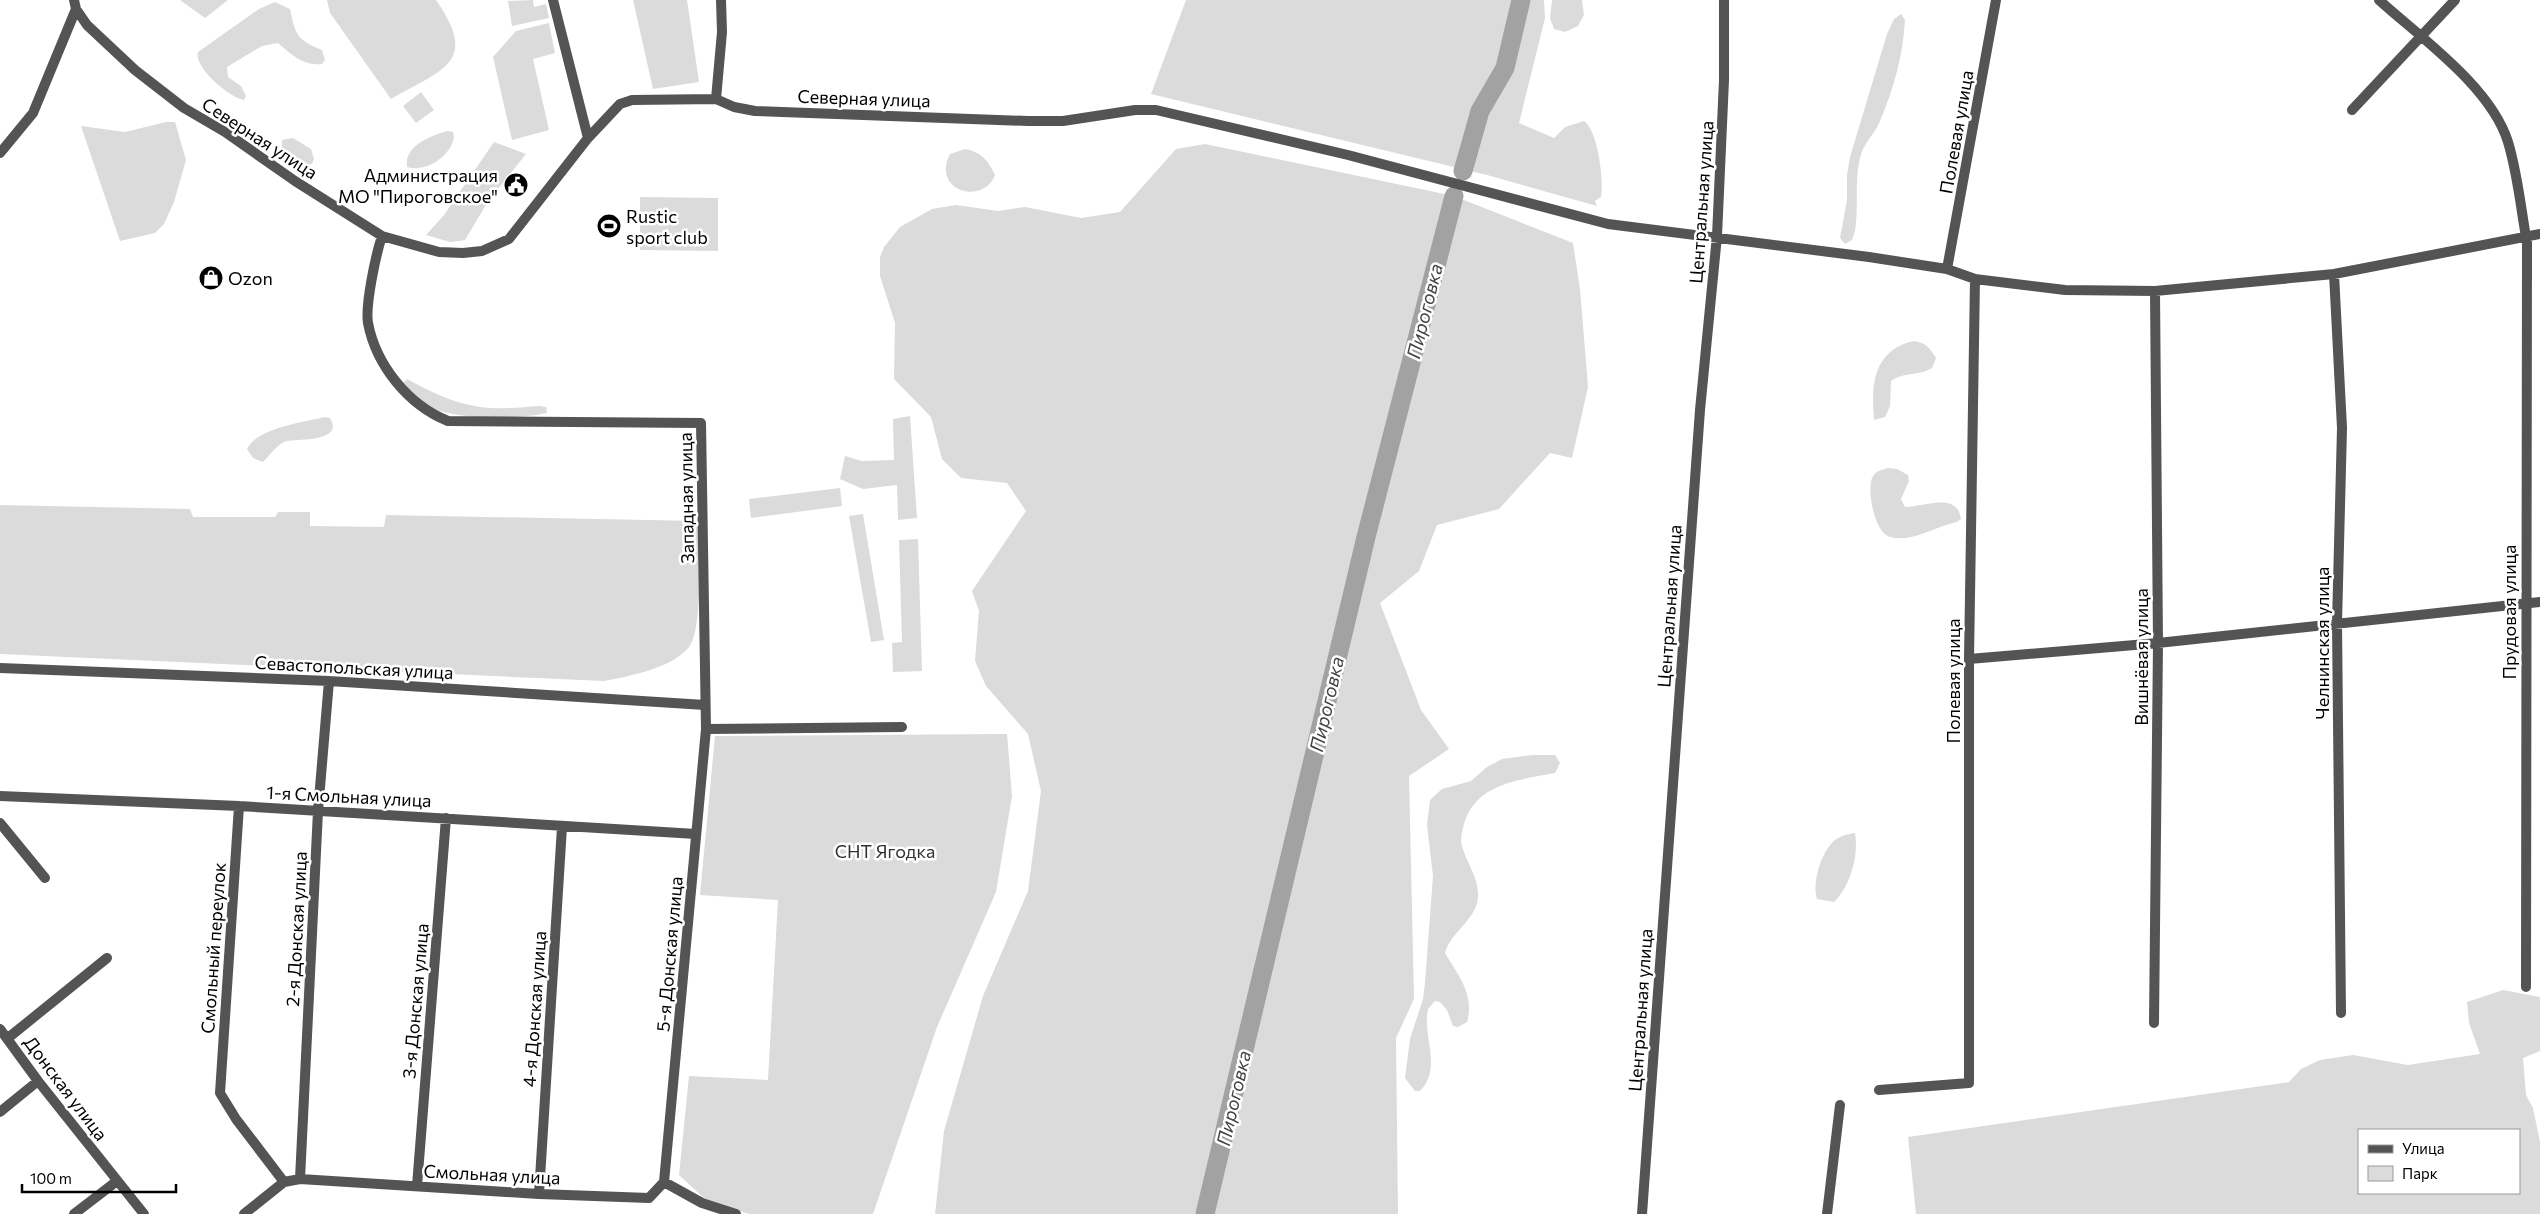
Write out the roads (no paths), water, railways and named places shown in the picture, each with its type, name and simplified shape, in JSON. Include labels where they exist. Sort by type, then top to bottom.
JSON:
[{"type":"street","points":[[554,0],[588,138]]},
{"type":"street","points":[[716,98],[722,32],[721,0]]},
{"type":"street","name":"Центральная улица","points":[[1642,1214],[1700,410],[1718,236],[1724,80],[1724,0]]},
{"type":"street","name":"Полевая улица","points":[[1947,269],[1996,0]]},
{"type":"street","name":"Прудовая улица","points":[[2379,0],[2470,82],[2500,122],[2508,141],[2526,237],[2526,987]]},
{"type":"street","points":[[2352,110],[2455,0]]},
{"type":"street","points":[[0,153],[33,113],[75,5]]},
{"type":"street","name":"Северная улица","points":[[75,5],[87,24],[122,58],[184,108],[225,132],[295,181],[382,236],[439,252],[482,251],[500,245],[515,234],[588,138],[620,104],[632,100],[716,98],[734,107],[755,111],[1028,121],[1063,121],[1135,110],[1156,110],[1348,155],[1608,224],[1718,236],[1947,269],[1975,280],[2065,290],[2155,291],[2334,274],[2540,234]]},
{"type":"street","name":"Западная улица","points":[[382,236],[368,306],[368,322],[372,338],[387,370],[419,406],[433,415],[448,420],[701,423],[706,728]]},
{"type":"street","name":"Челнинская улица","points":[[2334,274],[2342,428],[2337,623],[2341,1013]]},
{"type":"street","name":"Полевая улица","points":[[1879,1090],[1969,1083],[1969,658],[1975,280]]},
{"type":"street","name":"Вишнёвая улица","points":[[2154,1023],[2158,643],[2155,291]]},
{"type":"street","points":[[1969,658],[2158,643],[2540,602]]},
{"type":"street","name":"Севастопольская улица","points":[[0,668],[329,681],[705,705]]},
{"type":"street","name":"2-я Донская улица","points":[[300,1180],[318,811],[329,681]]},
{"type":"street","points":[[706,728],[902,727]]},
{"type":"street","name":"5-я Донская улица","points":[[664,1182],[706,728]]},
{"type":"street","name":"1-я Смольная улица","points":[[0,796],[239,806],[696,834]]},
{"type":"street","name":"Смольный переулок","points":[[239,806],[220,1093],[236,1119],[284,1182]]},
{"type":"street","name":"3-я Донская улица","points":[[417,1186],[446,818]]},
{"type":"street","points":[[0,823],[45,878]]},
{"type":"street","name":"4-я Донская улица","points":[[539,1194],[562,827]]},
{"type":"street","points":[[8,1038],[107,958]]},
{"type":"street","name":"Донская улица","points":[[0,1028],[38,1082],[144,1214]]},
{"type":"street","points":[[0,1112],[38,1082]]},
{"type":"street","points":[[1827,1214],[1840,1105]]},
{"type":"street","name":"Смольная улица","points":[[284,1182],[300,1180],[539,1194],[649,1198],[664,1182]]},
{"type":"street","points":[[74,1214],[117,1181]]},
{"type":"street","points":[[244,1214],[284,1182]]},
{"type":"street","points":[[664,1182],[702,1203],[736,1214]]},
{"type":"waterway","name":"Пироговка","points":[[1463,171],[1480,111],[1505,68],[1521,0]]},
{"type":"waterway","name":"Пироговка","points":[[1205,1214],[1366,537],[1454,196]]},
{"type":"place","name":"Администрация МО \"Пироговское\"","points":[[516,185]]},
{"type":"place","name":"Rustic sport club","points":[[609,226]]},
{"type":"place","name":"Ozon","points":[[211,278]]},
{"type":"park label","name":"СНТ Ягодка","points":[[885,851]]}]
